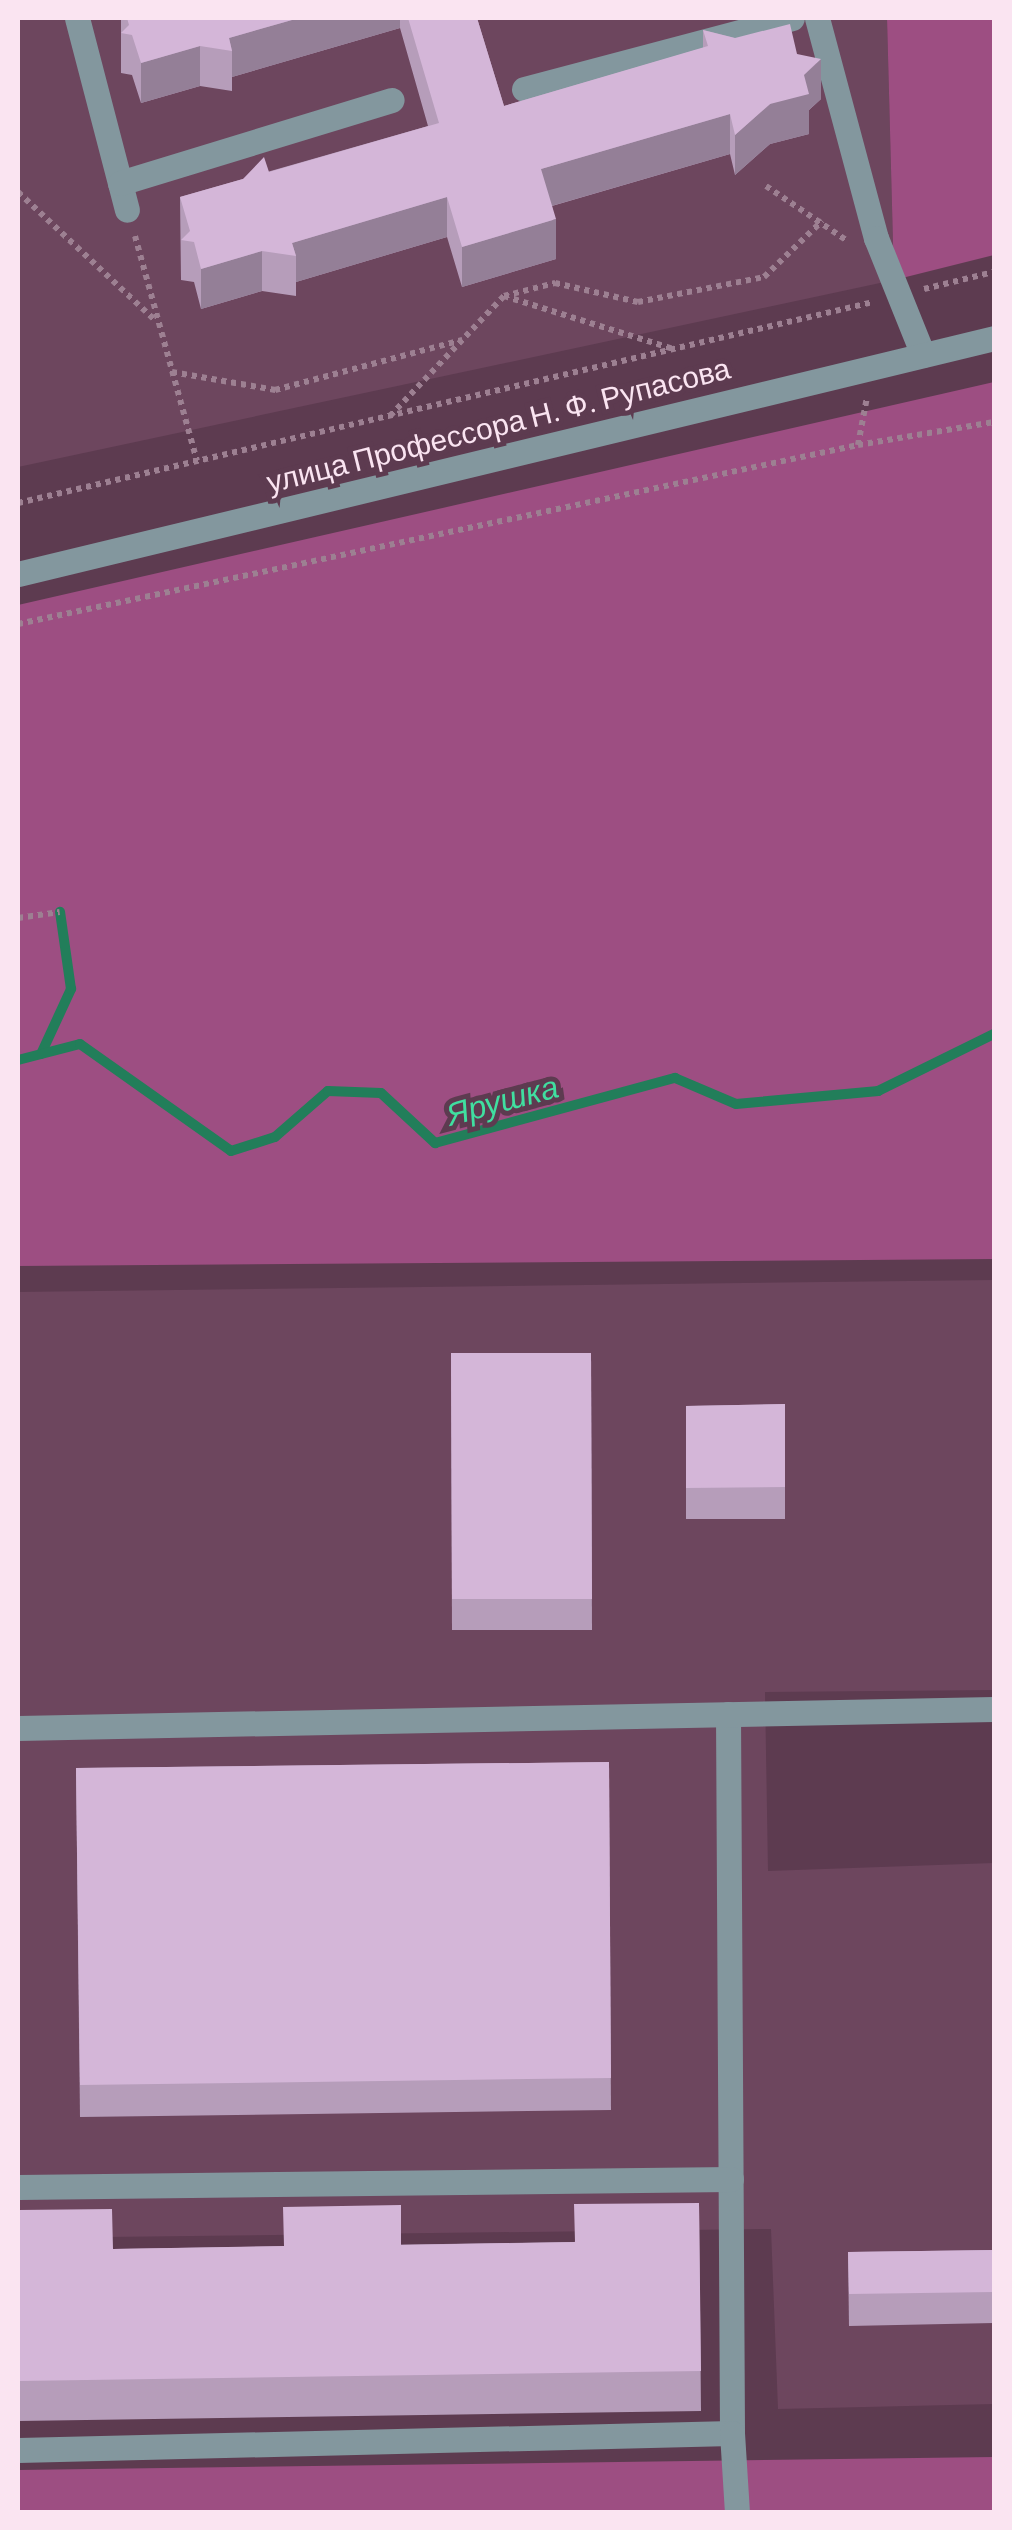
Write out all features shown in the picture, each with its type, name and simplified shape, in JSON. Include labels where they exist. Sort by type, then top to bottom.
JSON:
[{"type":"street","points":[[77,18],[128,210]]},
{"type":"street","points":[[524,88],[792,18]]},
{"type":"street","points":[[817,18],[886,271],[923,354]]},
{"type":"street","points":[[120,182],[392,100]]},
{"type":"street","name":"улица Профессора Н. Ф. Рупасова","points":[[18,574],[994,338]]},
{"type":"street","points":[[18,1728],[994,1708]]},
{"type":"street","points":[[728,1714],[732,2433],[737,2512]]},
{"type":"street","points":[[18,2187],[731,2179]]},
{"type":"street","points":[[18,2450],[732,2433]]},
{"type":"path","points":[[766,186],[822,221],[886,271]]},
{"type":"path","points":[[18,192],[159,324]]},
{"type":"path","points":[[128,210],[197,461]]},
{"type":"path","points":[[389,417],[504,296],[555,283],[638,302],[764,277],[822,221]]},
{"type":"path","points":[[18,502],[994,272]]},
{"type":"path","points":[[504,296],[676,350]]},
{"type":"path","points":[[172,372],[275,390],[462,340]]},
{"type":"path","points":[[858,445],[872,366]]},
{"type":"path","points":[[18,624],[858,445],[994,422]]},
{"type":"path","points":[[18,918],[60,912]]},
{"type":"shaded area","points":[[18,18],[887,18],[894,280],[18,467]]},
{"type":"shaded area","points":[[887,18],[994,18],[994,255],[894,280]]},
{"type":"shaded area","points":[[994,382],[994,1259],[18,1266],[18,605]]},
{"type":"shaded area","points":[[994,1280],[994,1690],[765,1692],[768,1871],[994,1863],[994,2404],[778,2409],[771,2229],[18,2238],[18,1292]]},
{"type":"shaded area","points":[[994,2457],[994,2512],[18,2512],[18,2470]]},
{"type":"building","points":[[127,18],[299,18],[229,38],[232,51],[200,46],[141,63],[132,35],[121,33],[129,25]]},
{"type":"building","points":[[408,18],[477,18],[504,106],[708,46],[703,30],[735,38],[790,24],[797,54],[821,59],[804,75],[809,94],[770,104],[735,135],[730,114],[541,169],[556,219],[462,247],[447,197],[292,243],[296,256],[262,251],[201,269],[194,242],[181,240],[190,231],[180,197],[243,179],[264,157],[269,172],[439,123]]},
{"type":"building","points":[[451,1353],[591,1353],[592,1599],[452,1599]]},
{"type":"building","points":[[785,1404],[785,1487],[686,1488],[686,1406]]},
{"type":"building","points":[[609,1762],[611,2078],[80,2085],[76,1768]]},
{"type":"building","points":[[699,2203],[701,2371],[18,2381],[18,2210],[112,2209],[113,2249],[284,2246],[283,2207],[401,2205],[401,2245],[575,2242],[574,2204]]},
{"type":"building","points":[[994,2250],[994,2292],[849,2294],[848,2252]]},
{"type":"waterway","points":[[41,1054],[71,989],[60,912]]},
{"type":"waterway","name":"Ярушка","points":[[18,1060],[80,1044],[231,1151],[275,1137],[328,1091],[381,1093],[435,1143],[675,1078],[736,1104],[878,1091],[994,1034]]}]
